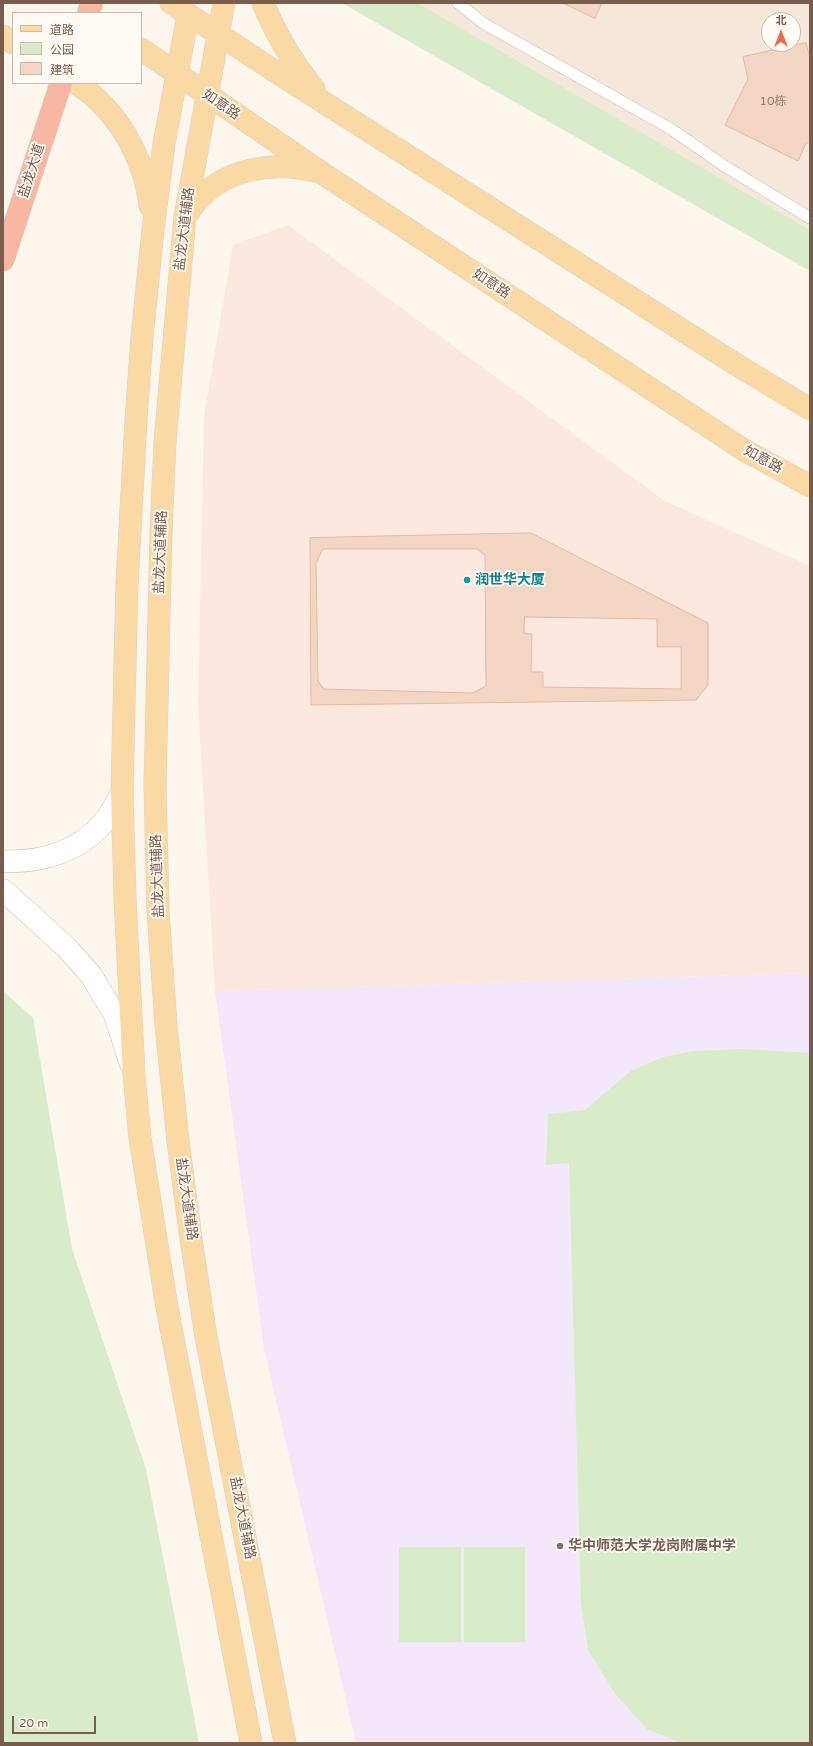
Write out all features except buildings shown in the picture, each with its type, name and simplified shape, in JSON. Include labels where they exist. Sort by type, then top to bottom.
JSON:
[{"type":"highway","name":"盐龙大道","points":[[3,260],[61,84]]},
{"type":"main road","points":[[85,3],[96,12]]},
{"type":"main road","name":"盐龙大道辅路","points":[[224,3],[185,217],[165,442],[161,532],[155,785],[159,926],[166,1026],[173,1095],[206,1337],[285,1743]]},
{"type":"main road","points":[[263,3],[274,31],[297,69],[328,105]]},
{"type":"main road","points":[[179,9],[737,365],[810,409]]},
{"type":"main road","points":[[179,9],[177,75],[164,144],[142,337],[128,569],[122,793],[125,906],[134,1075],[140,1138],[166,1302],[251,1743]]},
{"type":"main road","points":[[3,36],[12,42]]},
{"type":"main road","name":"如意路","points":[[142,50],[322,173],[744,450],[810,486]]},
{"type":"main road","points":[[77,84],[108,111],[129,138],[142,166],[148,193],[153,230]]},
{"type":"main road","points":[[185,217],[200,198],[215,185],[235,175],[258,168],[279,167],[300,168],[322,173]]},
{"type":"street","points":[[3,861],[49,857],[79,845],[104,822],[122,793]]},
{"type":"street","points":[[3,890],[66,947],[90,975],[115,1015],[134,1075]]},
{"type":"lane","points":[[458,3],[483,23],[671,129],[726,167],[810,218]]},
{"type":"shaded area","points":[[342,3],[810,3],[810,271]]},
{"type":"shaded area","points":[[288,225],[665,501],[810,566],[810,973],[215,991],[198,705],[204,416],[233,245]]},
{"type":"shaded area","name":"华中师范大学龙岗附属中学","points":[[810,973],[810,1743],[356,1743],[264,1349],[215,991]]},
{"type":"green space","points":[[342,3],[417,3],[810,230],[810,271]]},
{"type":"green space","points":[[3,991],[33,1018],[72,1249],[146,1469],[199,1743],[3,1743]]},
{"type":"green space","points":[[744,1049],[810,1053],[810,1743],[681,1743],[647,1729],[616,1695],[588,1650],[581,1602],[569,1163],[546,1165],[548,1114],[585,1110],[631,1071],[663,1057],[694,1051]]},
{"type":"green space","points":[[399,1547],[461,1547],[461,1642],[399,1642]]},
{"type":"green space","points":[[464,1547],[525,1547],[525,1642],[464,1642]]},
{"type":"place","name":"润世华大厦","points":[[467,580]]},
{"type":"place","name":"华中师范大学龙岗附属中学","points":[[560,1546]]}]
